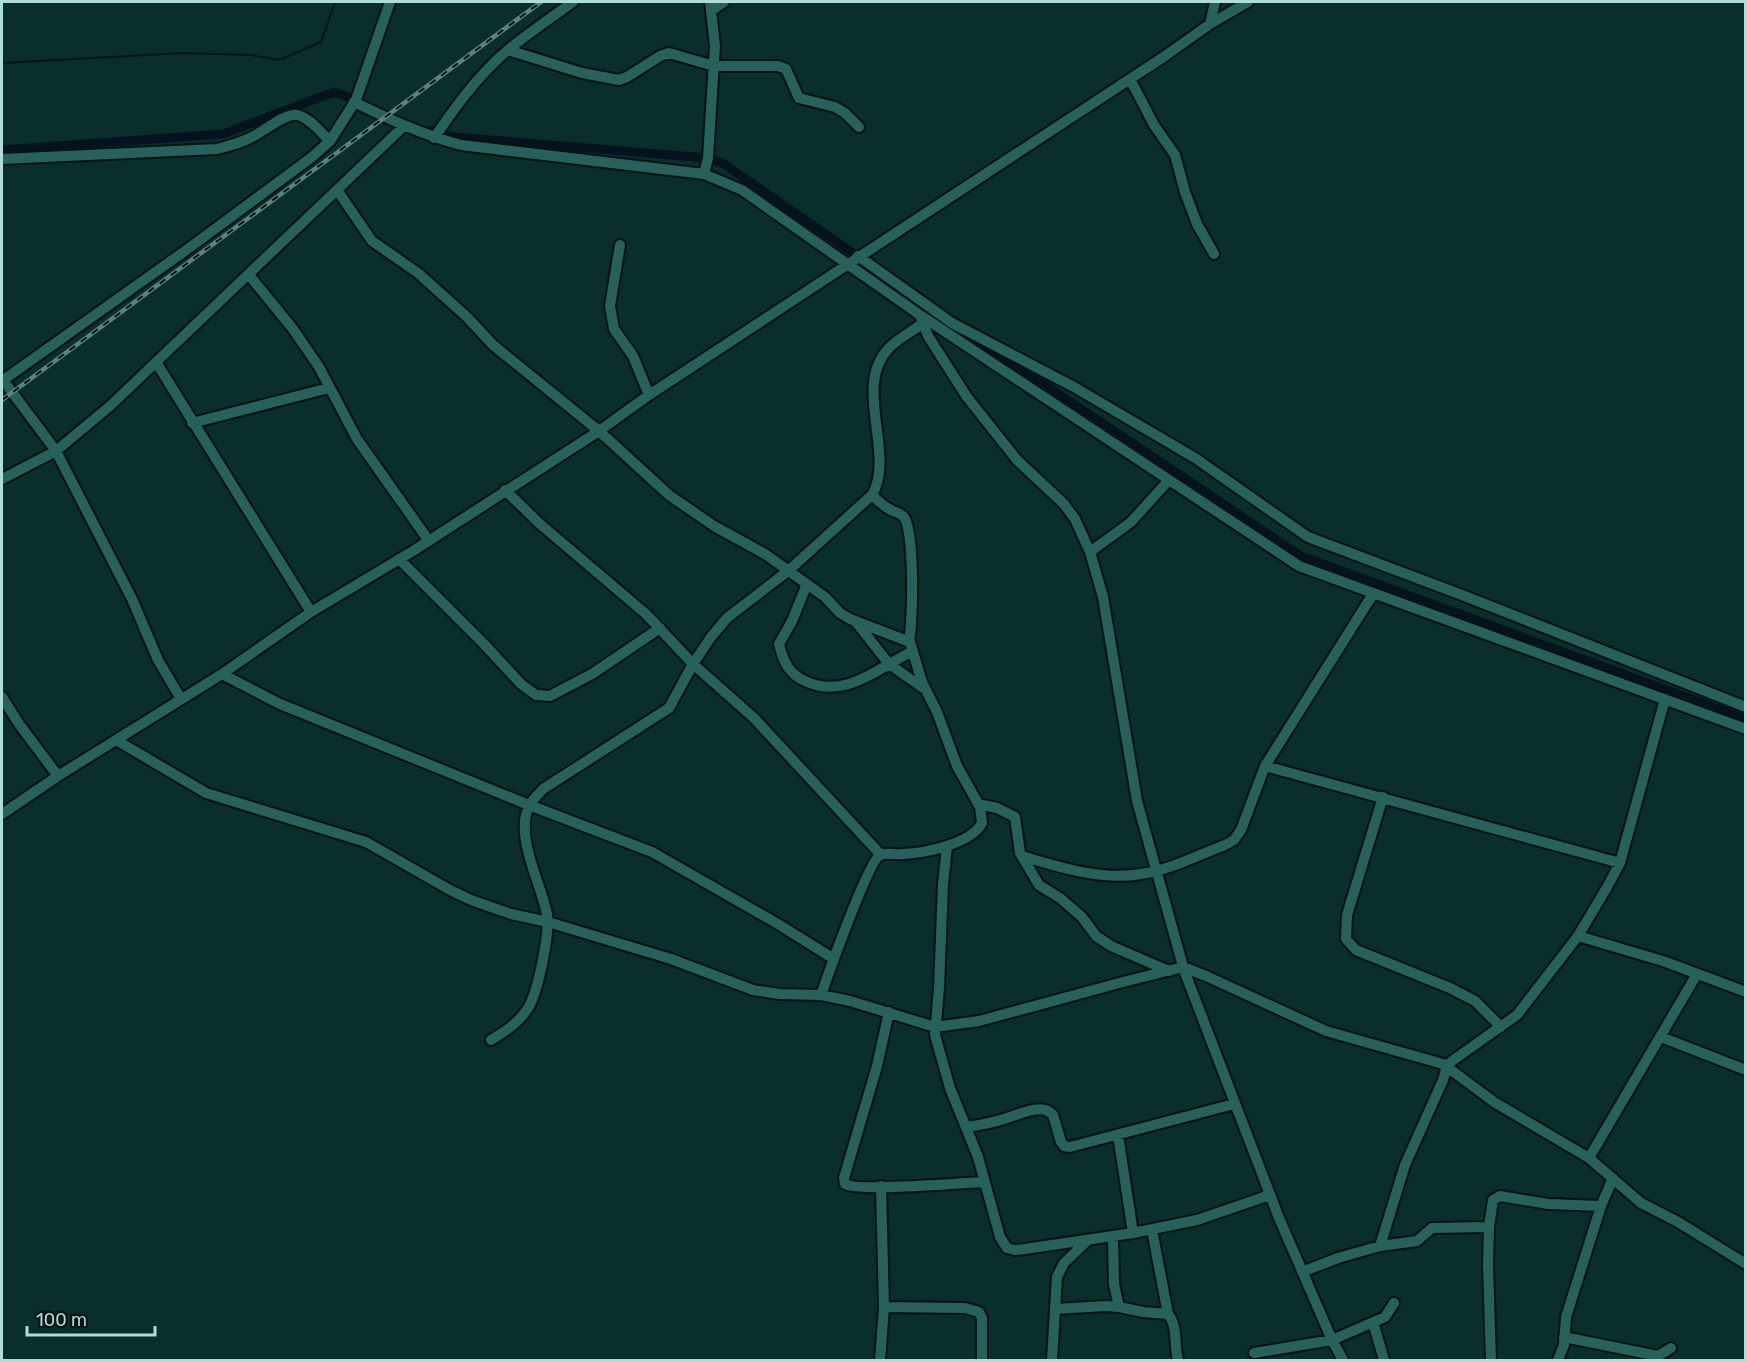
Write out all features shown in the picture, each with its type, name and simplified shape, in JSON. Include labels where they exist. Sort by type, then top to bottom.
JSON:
[{"type":"street","points":[[181,699],[158,660],[127,589],[56,450],[2,381],[312,158],[330,141],[354,102],[390,2]]},
{"type":"street","points":[[437,134],[464,96],[508,50],[573,2]]},
{"type":"street","points":[[704,174],[708,158],[716,46],[711,6],[724,2]]},
{"type":"street","points":[[1210,24],[1215,2]]},
{"type":"street","points":[[2,814],[58,776],[222,674],[310,612],[429,541],[599,431],[649,395],[858,256],[1130,79],[1210,24],[1248,2]]},
{"type":"street","points":[[508,50],[582,73],[619,80],[669,53],[714,66],[783,67],[790,75],[799,98],[835,107],[859,127]]},
{"type":"street","points":[[1130,79],[1154,125],[1174,155],[1197,224],[1214,254]]},
{"type":"street","points":[[354,102],[404,126],[437,134],[461,145],[704,174],[742,190],[922,319],[1299,566],[1746,729]]},
{"type":"street","points":[[2,159],[217,149],[246,140],[293,115],[306,119],[330,141]]},
{"type":"street","points":[[2,479],[56,450],[110,405],[404,126]]},
{"type":"street","points":[[337,190],[372,241],[418,273],[467,317],[493,345],[599,431],[669,495],[714,526],[765,554],[833,604],[840,613],[855,622],[911,646]]},
{"type":"street","points":[[620,245],[610,306],[614,329],[633,356],[649,395]]},
{"type":"street","points":[[858,256],[952,323],[1074,387],[1195,458],[1308,537],[1473,599],[1746,707]]},
{"type":"street","points":[[249,275],[293,329],[319,367],[357,439],[429,541]]},
{"type":"street","points":[[491,1040],[515,1024],[528,1009],[537,986],[548,922],[543,896],[524,837],[530,805],[543,789],[669,708],[693,664],[727,618],[788,571],[872,495],[877,485],[879,462],[873,388],[877,369],[889,348],[922,319]]},
{"type":"street","points":[[922,319],[928,336],[967,397],[1017,460],[1064,504],[1075,519],[1090,552],[1103,597],[1137,801],[1183,968],[1270,1195],[1342,1360]]},
{"type":"street","points":[[156,362],[310,612]]},
{"type":"street","points":[[192,423],[329,388]]},
{"type":"street","points":[[1090,552],[1131,522],[1169,480]]},
{"type":"street","points":[[506,490],[540,524],[660,628],[693,664],[754,718],[881,855]]},
{"type":"street","points":[[820,995],[850,915],[872,866],[881,855],[912,854],[947,847],[974,832],[981,825],[982,812],[957,766],[911,646],[911,553],[907,522],[903,515],[882,505],[872,495]]},
{"type":"street","points":[[399,559],[484,644],[516,680],[530,691],[543,697],[550,696],[592,674],[660,628]]},
{"type":"street","points":[[807,584],[792,621],[779,644],[784,661],[797,678],[827,689],[838,688],[852,684],[889,664],[911,646]]},
{"type":"street","points":[[1022,856],[1079,871],[1139,875],[1234,840],[1241,830],[1265,766],[1373,594]]},
{"type":"street","points":[[855,622],[889,664],[926,690]]},
{"type":"street","points":[[222,674],[280,704],[652,852],[757,911],[834,959]]},
{"type":"street","points":[[2,698],[18,724],[58,776]]},
{"type":"street","points":[[1380,1246],[1405,1165],[1439,1090],[1447,1066],[1517,1015],[1578,936],[1620,862],[1665,699]]},
{"type":"street","points":[[116,740],[206,793],[366,842],[462,896],[511,914],[548,922],[693,967],[753,990],[779,994],[820,995],[850,1000],[935,1028],[979,1021],[1183,968],[1206,976],[1326,1031],[1447,1066],[1494,1102],[1589,1158],[1641,1203],[1678,1222],[1746,1264]]},
{"type":"street","points":[[1265,766],[1620,862]]},
{"type":"street","points":[[1383,797],[1347,915],[1346,939],[1356,950],[1475,1000],[1501,1028]]},
{"type":"street","points":[[978,804],[997,808],[1015,817],[1022,856],[1039,885],[1060,898],[1082,917],[1096,936],[1111,946],[1169,971]]},
{"type":"street","points":[[947,847],[943,884],[936,1042],[950,1088],[978,1157],[1000,1237],[1007,1248],[1025,1249],[1152,1230],[1197,1220],[1270,1195]]},
{"type":"street","points":[[1578,936],[1663,961],[1746,992]]},
{"type":"street","points":[[1589,1158],[1697,974]]},
{"type":"street","points":[[889,1012],[877,1066],[844,1178],[845,1184],[848,1186],[881,1186],[984,1182]]},
{"type":"street","points":[[1661,1037],[1746,1070]]},
{"type":"street","points":[[967,1127],[1033,1110],[1050,1111],[1061,1142],[1067,1147],[1234,1104]]},
{"type":"street","points":[[1118,1135],[1133,1233]]},
{"type":"street","points":[[1558,1360],[1562,1351],[1566,1317],[1601,1206],[1613,1178]]},
{"type":"street","points":[[880,1360],[884,1307],[881,1186]]},
{"type":"street","points":[[1491,1360],[1489,1227],[1493,1200],[1500,1196],[1548,1204],[1601,1206]]},
{"type":"street","points":[[1302,1272],[1338,1258],[1380,1246],[1417,1241],[1434,1228],[1489,1227]]},
{"type":"street","points":[[1152,1230],[1179,1360]]},
{"type":"street","points":[[1113,1237],[1114,1284],[1119,1307]]},
{"type":"street","points":[[1052,1360],[1055,1292],[1060,1270],[1087,1241]]},
{"type":"street","points":[[1254,1353],[1332,1340],[1387,1316],[1394,1304]]},
{"type":"street","points":[[884,1307],[965,1308],[979,1312],[982,1318],[982,1360]]},
{"type":"street","points":[[1055,1309],[1119,1307],[1168,1314]]},
{"type":"street","points":[[1373,1322],[1384,1360]]},
{"type":"street","points":[[1564,1337],[1658,1356],[1671,1348]]},
{"type":"waterway","points":[[2,63],[183,53],[251,55],[279,60],[321,42],[335,2]]},
{"type":"waterway","points":[[2,150],[223,134],[334,92],[361,102]]},
{"type":"waterway","points":[[432,131],[455,137],[708,158],[724,164],[863,260]]},
{"type":"waterway","points":[[985,345],[1301,556],[1746,719]]},
{"type":"railway","points":[[2,400],[541,2]]}]
